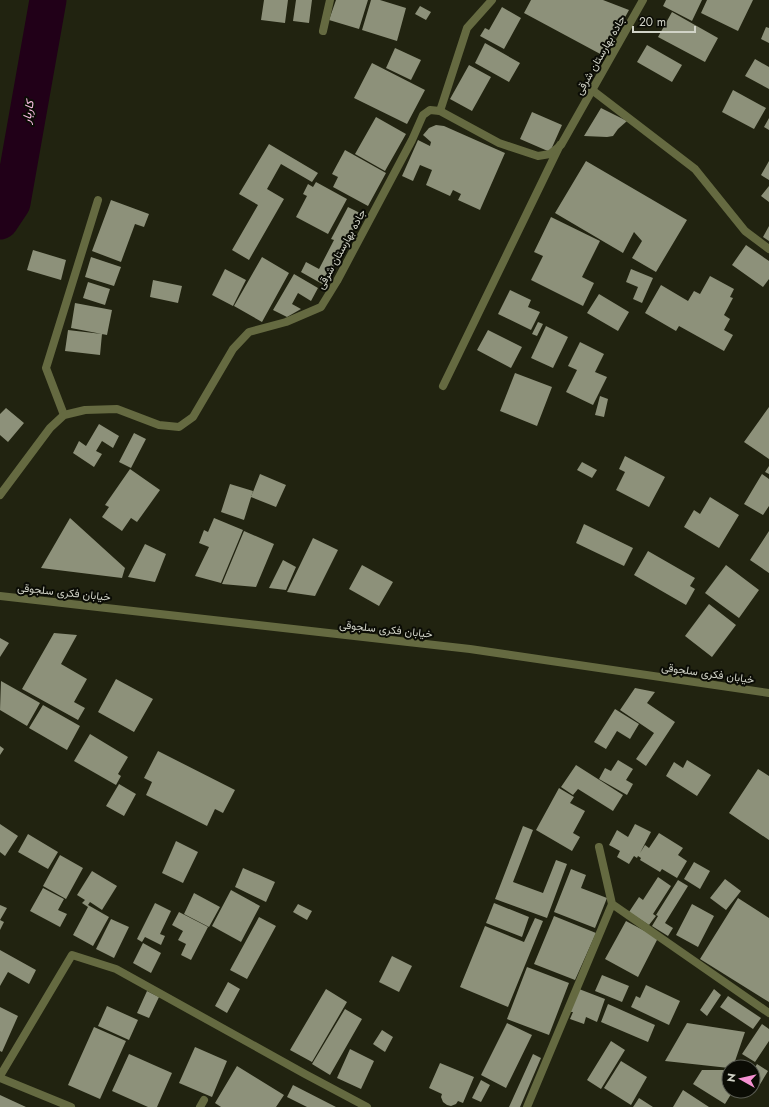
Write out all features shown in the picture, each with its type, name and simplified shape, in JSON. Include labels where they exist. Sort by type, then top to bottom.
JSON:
[{"type":"street","points":[[323,31],[330,0]]},
{"type":"street","points":[[440,111],[467,28],[492,0]]},
{"type":"street","name":"جاده بهارستان شرقی","points":[[0,495],[50,428],[64,416],[85,410],[117,409],[159,425],[179,427],[194,417],[233,349],[249,332],[286,322],[321,307],[337,281],[402,160],[423,116],[430,110],[440,111],[499,143],[538,156],[550,154],[561,145],[644,0]]},
{"type":"street","points":[[592,90],[695,169],[745,231],[769,249]]},
{"type":"street","points":[[443,386],[561,145]]},
{"type":"street","points":[[64,416],[46,368],[98,200]]},
{"type":"street","name":"خیابان فکری سلجوقی","points":[[0,596],[470,649],[769,693]]},
{"type":"street","points":[[527,1107],[612,904],[599,847]]},
{"type":"street","points":[[612,904],[769,1013]]},
{"type":"street","points":[[71,1107],[0,1077],[72,955],[116,969],[367,1107]]},
{"type":"building","points":[[264,0],[288,0],[285,23],[261,20]]},
{"type":"building","points":[[296,0],[312,0],[309,23],[293,21]]},
{"type":"building","points":[[336,0],[368,0],[359,29],[329,20]]},
{"type":"building","points":[[371,0],[380,0],[406,8],[397,41],[362,30]]},
{"type":"building","points":[[531,0],[603,0],[629,10],[604,56],[524,13]]},
{"type":"building","points":[[666,0],[702,0],[692,21],[663,6]]},
{"type":"building","points":[[707,0],[753,0],[738,31],[701,13]]},
{"type":"building","points":[[420,6],[431,12],[426,20],[415,14]]},
{"type":"building","points":[[502,7],[521,18],[504,49],[480,36],[485,28],[489,30]]},
{"type":"building","points":[[672,12],[718,38],[705,62],[658,37]]},
{"type":"building","points":[[766,27],[769,28],[769,43],[761,39]]},
{"type":"building","points":[[485,43],[520,63],[509,82],[475,63]]},
{"type":"building","points":[[647,45],[682,65],[672,82],[637,62]]},
{"type":"building","points":[[395,48],[421,60],[411,80],[386,68]]},
{"type":"building","points":[[755,59],[769,67],[769,89],[745,76]]},
{"type":"building","points":[[372,63],[425,90],[407,124],[354,98]]},
{"type":"building","points":[[469,65],[491,77],[472,111],[450,99]]},
{"type":"building","points":[[733,90],[766,108],[754,129],[722,112]]},
{"type":"building","points":[[601,108],[627,121],[613,136],[584,136]]},
{"type":"building","points":[[532,112],[562,125],[550,152],[520,139]]},
{"type":"building","points":[[376,117],[406,134],[385,171],[355,154]]},
{"type":"building","points":[[769,118],[769,130],[764,127]]},
{"type":"building","points":[[436,125],[444,126],[505,153],[480,210],[458,200],[461,194],[453,190],[450,196],[426,185],[432,170],[420,165],[413,181],[402,176],[418,140],[430,146],[431,142],[423,135],[429,128]]},
{"type":"building","points":[[269,144],[318,173],[312,182],[281,164],[267,189],[284,199],[249,260],[232,250],[258,205],[239,194]]},
{"type":"building","points":[[345,150],[386,173],[368,206],[333,187],[338,177],[332,174]]},
{"type":"building","points":[[586,161],[687,220],[656,272],[632,258],[642,241],[634,232],[623,253],[555,213]]},
{"type":"building","points":[[769,161],[769,180],[761,175]]},
{"type":"building","points":[[316,182],[347,199],[328,234],[296,217],[307,196],[303,194],[308,184],[313,187]]},
{"type":"building","points":[[769,186],[769,202],[761,196]]},
{"type":"building","points":[[111,200],[149,214],[144,227],[135,224],[121,262],[92,251]]},
{"type":"building","points":[[348,207],[362,214],[324,285],[301,272],[306,262],[319,269],[334,240],[331,239]]},
{"type":"building","points":[[551,217],[600,241],[582,277],[594,283],[583,306],[531,280],[543,256],[534,252]]},
{"type":"building","points":[[769,226],[769,241],[763,237]]},
{"type":"building","points":[[746,245],[769,261],[769,279],[763,287],[732,265]]},
{"type":"building","points":[[33,250],[66,260],[61,280],[27,270]]},
{"type":"building","points":[[91,257],[121,267],[114,286],[85,277]]},
{"type":"building","points":[[262,257],[289,273],[262,322],[234,306]]},
{"type":"building","points":[[225,269],[246,280],[233,306],[212,295]]},
{"type":"building","points":[[631,269],[653,278],[642,303],[633,299],[638,287],[626,282]]},
{"type":"building","points":[[294,274],[318,288],[311,301],[298,293],[292,304],[301,309],[287,317],[273,310]]},
{"type":"building","points":[[710,276],[734,289],[730,297],[733,298],[724,315],[730,319],[724,330],[733,335],[724,351],[679,326],[676,331],[645,313],[661,285],[688,301],[694,291],[700,294]]},
{"type":"building","points":[[153,280],[182,286],[178,303],[150,297]]},
{"type":"building","points":[[88,282],[110,289],[105,305],[83,298]]},
{"type":"building","points":[[510,290],[531,300],[528,307],[540,312],[531,330],[498,314]]},
{"type":"building","points":[[599,294],[629,312],[618,331],[587,313]]},
{"type":"building","points":[[75,303],[112,310],[107,335],[71,328]]},
{"type":"building","points":[[538,322],[543,324],[537,336],[532,334]]},
{"type":"building","points":[[546,326],[568,337],[553,368],[531,358]]},
{"type":"building","points":[[68,330],[102,334],[100,355],[65,351]]},
{"type":"building","points":[[488,330],[522,347],[511,368],[477,350]]},
{"type":"building","points":[[580,342],[604,354],[595,372],[607,377],[593,405],[566,392],[577,370],[568,366]]},
{"type":"building","points":[[515,373],[552,387],[537,426],[500,411]]},
{"type":"building","points":[[600,396],[608,399],[604,417],[595,415]]},
{"type":"building","points":[[769,407],[769,459],[744,442]]},
{"type":"building","points":[[6,408],[24,423],[8,442],[0,435],[0,414]]},
{"type":"building","points":[[99,424],[119,436],[113,448],[102,441],[96,451],[102,454],[94,467],[73,453],[79,441],[86,446]]},
{"type":"building","points":[[134,433],[146,439],[131,468],[119,462]]},
{"type":"building","points":[[625,456],[665,477],[649,507],[616,490],[625,472],[619,469]]},
{"type":"building","points":[[582,462],[597,470],[592,478],[577,470]]},
{"type":"building","points":[[769,466],[769,474],[765,472]]},
{"type":"building","points":[[130,469],[160,490],[137,522],[131,518],[122,531],[102,517],[109,507],[105,505]]},
{"type":"building","points":[[260,474],[286,485],[276,507],[251,497]]},
{"type":"building","points":[[762,474],[769,479],[769,506],[763,515],[744,504]]},
{"type":"building","points":[[230,484],[253,491],[244,520],[221,512]]},
{"type":"building","points":[[710,497],[739,515],[719,548],[684,527],[694,510],[700,514]]},
{"type":"building","points":[[70,518],[125,568],[122,578],[41,568]]},
{"type":"building","points":[[214,518],[243,530],[221,583],[195,576],[209,547],[199,543],[204,530],[208,532]]},
{"type":"building","points":[[584,524],[633,548],[624,566],[576,543]]},
{"type":"building","points":[[244,531],[274,544],[256,587],[222,584]]},
{"type":"building","points":[[769,531],[769,573],[750,560]]},
{"type":"building","points":[[313,538],[338,550],[315,596],[287,592]]},
{"type":"building","points":[[145,544],[166,554],[155,582],[128,577]]},
{"type":"building","points":[[648,551],[695,578],[690,586],[695,589],[686,605],[634,575]]},
{"type":"building","points":[[283,560],[296,567],[286,590],[269,588]]},
{"type":"building","points":[[362,565],[393,582],[379,606],[349,589]]},
{"type":"building","points":[[726,565],[759,590],[739,618],[705,593]]},
{"type":"building","points":[[709,604],[736,625],[712,657],[685,636]]},
{"type":"building","points":[[54,633],[77,635],[61,664],[87,679],[74,702],[85,708],[78,720],[22,689]]},
{"type":"building","points":[[0,638],[9,643],[0,657]]},
{"type":"building","points":[[116,679],[153,699],[134,732],[98,712]]},
{"type":"building","points":[[1,681],[40,703],[27,726],[0,710]]},
{"type":"building","points":[[635,688],[655,692],[647,703],[675,722],[646,766],[636,759],[654,733],[620,710]]},
{"type":"building","points":[[43,705],[80,726],[67,750],[29,728]]},
{"type":"building","points":[[615,709],[639,724],[630,739],[617,731],[606,749],[594,742]]},
{"type":"building","points":[[90,734],[128,757],[118,774],[121,776],[116,785],[74,761]]},
{"type":"building","points":[[0,746],[4,749],[0,755]]},
{"type":"building","points":[[158,751],[235,790],[223,813],[215,809],[207,826],[146,795],[152,782],[144,778]]},
{"type":"building","points":[[618,760],[633,769],[626,780],[633,784],[627,795],[599,779],[605,768],[611,771]]},
{"type":"building","points":[[687,760],[711,775],[697,796],[666,776],[674,762],[683,768]]},
{"type":"building","points":[[576,765],[623,795],[613,811],[578,789],[573,795],[561,787]]},
{"type":"building","points":[[758,769],[769,776],[769,840],[729,813]]},
{"type":"building","points":[[119,784],[136,794],[124,816],[106,806]]},
{"type":"building","points":[[559,788],[574,797],[570,803],[585,811],[573,833],[580,837],[572,851],[536,830]]},
{"type":"building","points":[[0,824],[18,836],[5,856],[0,852]]},
{"type":"building","points":[[635,824],[651,832],[640,853],[645,845],[649,848],[659,833],[683,848],[678,855],[687,861],[677,878],[662,869],[660,872],[640,860],[641,858],[638,856],[637,858],[634,856],[629,864],[617,857],[620,851],[609,845],[617,830],[628,837]]},
{"type":"building","points":[[523,826],[533,830],[513,882],[543,893],[556,860],[567,864],[547,918],[495,899]]},
{"type":"building","points":[[28,834],[58,852],[48,869],[18,852]]},
{"type":"building","points":[[176,841],[198,852],[183,883],[162,873]]},
{"type":"building","points":[[60,855],[83,868],[66,899],[43,886]]},
{"type":"building","points":[[694,862],[710,871],[700,889],[684,879]]},
{"type":"building","points":[[243,868],[275,882],[266,902],[235,887]]},
{"type":"building","points":[[571,869],[586,875],[581,888],[607,898],[595,928],[554,912]]},
{"type":"building","points":[[92,871],[117,886],[102,910],[90,902],[88,905],[109,917],[93,946],[73,935],[88,907],[82,903],[85,900],[77,895]]},
{"type":"building","points":[[658,877],[671,886],[653,914],[656,916],[649,925],[629,912],[639,897],[643,900]]},
{"type":"building","points":[[725,879],[741,891],[726,910],[710,898]]},
{"type":"building","points":[[678,880],[688,886],[665,923],[673,928],[668,936],[652,926],[658,916],[656,915]]},
{"type":"building","points":[[43,888],[64,899],[58,910],[67,914],[60,927],[30,911]]},
{"type":"building","points":[[231,890],[260,906],[241,942],[212,926]]},
{"type":"building","points":[[194,893],[220,907],[209,927],[184,914]]},
{"type":"building","points":[[738,898],[769,918],[769,1002],[700,959]]},
{"type":"building","points":[[155,903],[171,911],[160,934],[165,936],[161,945],[145,937],[142,942],[137,939]]},
{"type":"building","points":[[494,903],[529,917],[522,937],[486,923]]},
{"type":"building","points":[[298,904],[312,911],[307,920],[293,912]]},
{"type":"building","points":[[692,904],[714,916],[698,947],[676,935]]},
{"type":"building","points":[[0,905],[7,908],[0,920]]},
{"type":"building","points":[[179,912],[208,927],[191,960],[181,955],[186,944],[178,940],[183,931],[172,925]]},
{"type":"building","points":[[554,916],[596,933],[575,980],[534,964]]},
{"type":"building","points":[[259,917],[276,926],[247,979],[230,970]]},
{"type":"building","points":[[535,918],[543,921],[508,1007],[460,987],[485,926],[524,942]]},
{"type":"building","points":[[111,919],[129,927],[114,958],[96,949]]},
{"type":"building","points":[[0,920],[4,922],[0,930]]},
{"type":"building","points":[[626,921],[658,938],[638,977],[605,959]]},
{"type":"building","points":[[143,943],[161,953],[151,973],[133,963]]},
{"type":"building","points":[[0,950],[36,970],[29,984],[8,972],[0,986]]},
{"type":"building","points":[[392,956],[412,966],[399,992],[379,982]]},
{"type":"building","points":[[527,967],[569,983],[549,1035],[507,1019]]},
{"type":"building","points":[[602,975],[629,986],[622,1002],[595,991]]},
{"type":"building","points":[[228,982],[240,989],[227,1013],[215,1006]]},
{"type":"building","points":[[646,985],[680,1001],[669,1025],[631,1007],[636,996],[640,998]]},
{"type":"building","points":[[326,989],[347,1002],[312,1062],[290,1050]]},
{"type":"building","points":[[579,989],[605,999],[597,1022],[586,1017],[584,1024],[570,1019],[573,1012],[570,1012]]},
{"type":"building","points":[[714,989],[721,995],[707,1016],[700,1010]]},
{"type":"building","points":[[147,991],[159,997],[149,1018],[137,1013]]},
{"type":"building","points":[[728,996],[761,1018],[753,1029],[720,1007]]},
{"type":"building","points":[[608,1004],[655,1025],[648,1042],[601,1022]]},
{"type":"building","points":[[107,1006],[138,1020],[129,1040],[98,1026]]},
{"type":"building","points":[[0,1007],[18,1016],[2,1052],[0,1051]]},
{"type":"building","points":[[345,1009],[362,1019],[330,1075],[312,1064]]},
{"type":"building","points":[[507,1023],[532,1035],[506,1088],[481,1075]]},
{"type":"building","points":[[687,1023],[745,1032],[736,1059],[721,1059],[721,1067],[665,1061]]},
{"type":"building","points":[[762,1024],[769,1029],[769,1041],[757,1059],[750,1059],[742,1054]]},
{"type":"building","points":[[94,1027],[126,1041],[100,1099],[68,1085]]},
{"type":"building","points":[[382,1030],[393,1037],[385,1052],[373,1044]]},
{"type":"building","points":[[611,1041],[625,1050],[601,1089],[587,1080]]},
{"type":"building","points":[[195,1047],[227,1061],[212,1097],[179,1083]]},
{"type":"building","points":[[350,1049],[374,1061],[361,1089],[337,1078]]},
{"type":"building","points":[[129,1054],[172,1073],[157,1107],[148,1107],[112,1091]]},
{"type":"building","points":[[533,1054],[541,1058],[520,1107],[509,1107]]},
{"type":"building","points":[[621,1061],[647,1077],[631,1105],[604,1088]]},
{"type":"building","points":[[440,1063],[474,1077],[463,1103],[458,1101],[456,1104],[451,1106],[447,1105],[443,1102],[441,1097],[442,1094],[429,1088]]},
{"type":"building","points":[[237,1066],[284,1095],[276,1107],[221,1107],[215,1103]]},
{"type":"building","points":[[761,1067],[768,1071],[761,1083]]},
{"type":"building","points":[[702,1070],[721,1070],[721,1099],[728,1099],[725,1104],[693,1084]]},
{"type":"building","points":[[481,1080],[490,1085],[481,1102],[472,1098]]},
{"type":"building","points":[[293,1085],[336,1107],[307,1107],[287,1097]]},
{"type":"building","points":[[683,1090],[709,1107],[673,1107]]},
{"type":"building","points":[[0,1095],[26,1107],[0,1107]]},
{"type":"building","points":[[639,1098],[653,1107],[633,1107]]},
{"type":"waterway","name":"کاربار","points":[[0,221],[12,203],[48,0]]}]
